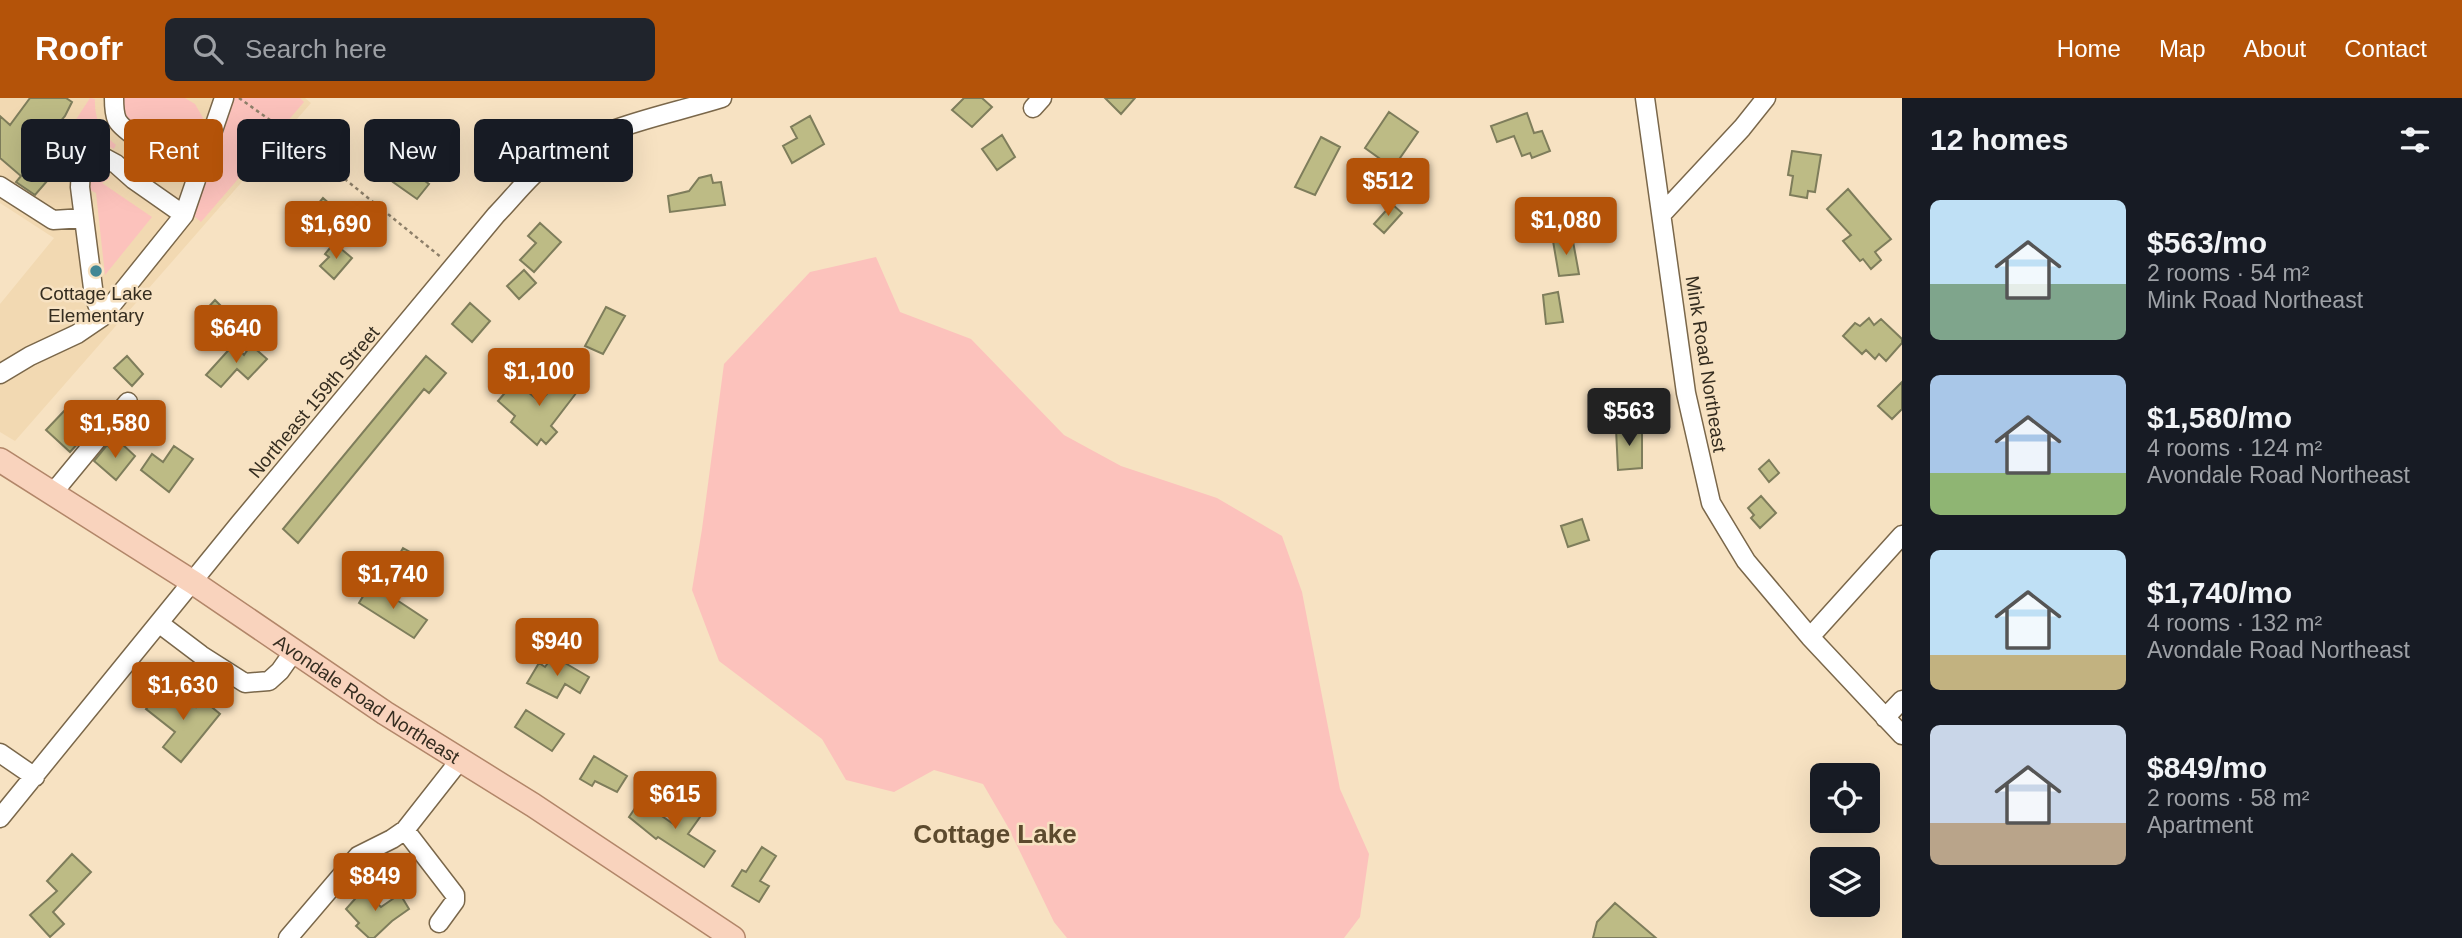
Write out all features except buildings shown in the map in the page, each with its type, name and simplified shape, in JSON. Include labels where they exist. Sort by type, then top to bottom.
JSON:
[{"type":"main road","name":"Avondale Road Northeast","points":[[0,460],[194,583],[733,938]]},
{"type":"street","points":[[114,98],[117,120],[124,127]]},
{"type":"street","name":"Northeast 159th Street","points":[[0,818],[496,215],[540,170],[583,141],[683,103],[722,98]]},
{"type":"street","name":"Mink Road Northeast","points":[[1644,98],[1686,393],[1711,503],[1746,561],[1810,638],[1902,736]]},
{"type":"street","points":[[1662,214],[1742,128],[1766,98]]},
{"type":"street","points":[[214,119],[219,101]]},
{"type":"street","points":[[102,317],[94,296],[80,187],[81,169],[90,160],[103,157],[184,215]]},
{"type":"street","points":[[0,374],[30,356],[77,334],[102,317],[184,215],[196,182]]},
{"type":"street","points":[[0,186],[53,220],[84,218]]},
{"type":"street","points":[[52,494],[128,402]]},
{"type":"street","points":[[1810,638],[1902,535]]},
{"type":"street","points":[[160,624],[245,683],[268,681],[280,671],[294,651]]},
{"type":"street","points":[[1885,718],[1902,700]]},
{"type":"street","points":[[0,753],[35,777]]},
{"type":"street","points":[[288,938],[358,856],[405,830],[460,760]]},
{"type":"street","points":[[405,830],[455,895],[455,901],[439,923]]},
{"type":"path","points":[[239,98],[287,132],[441,258],[455,266]]},
{"type":"shaded area","name":"Cottage Lake Elementary","points":[[0,98],[305,98],[311,103],[297,119],[237,119],[237,182],[242,182],[15,441],[0,432],[0,304],[54,238],[0,203]]},
{"type":"shaded area","points":[[90,98],[95,99],[97,119],[76,119]]},
{"type":"shaded area","points":[[121,98],[185,98],[195,104],[203,118],[127,119],[122,114]]},
{"type":"shaded area","points":[[230,98],[300,98],[304,102],[289,119],[237,119],[237,180],[201,222],[194,216],[204,182],[223,182],[223,121]]},
{"type":"shaded area","points":[[110,139],[116,145],[114,149],[110,147]]},
{"type":"shaded area","points":[[86,182],[104,182],[152,217],[105,275],[96,193],[86,188]]},
{"type":"shaded area","points":[[876,257],[900,312],[971,339],[1064,435],[1121,466],[1217,498],[1282,536],[1302,592],[1340,789],[1369,854],[1360,917],[1344,938],[1067,938],[1054,922],[1008,827],[983,784],[934,770],[894,792],[846,780],[822,739],[719,661],[692,590],[724,364],[810,272]]},
{"type":"place","name":"Cottage Lake Elementary","points":[[96,271]]},
{"type":"district","name":"Cottage Lake","points":[[995,834]]}]
